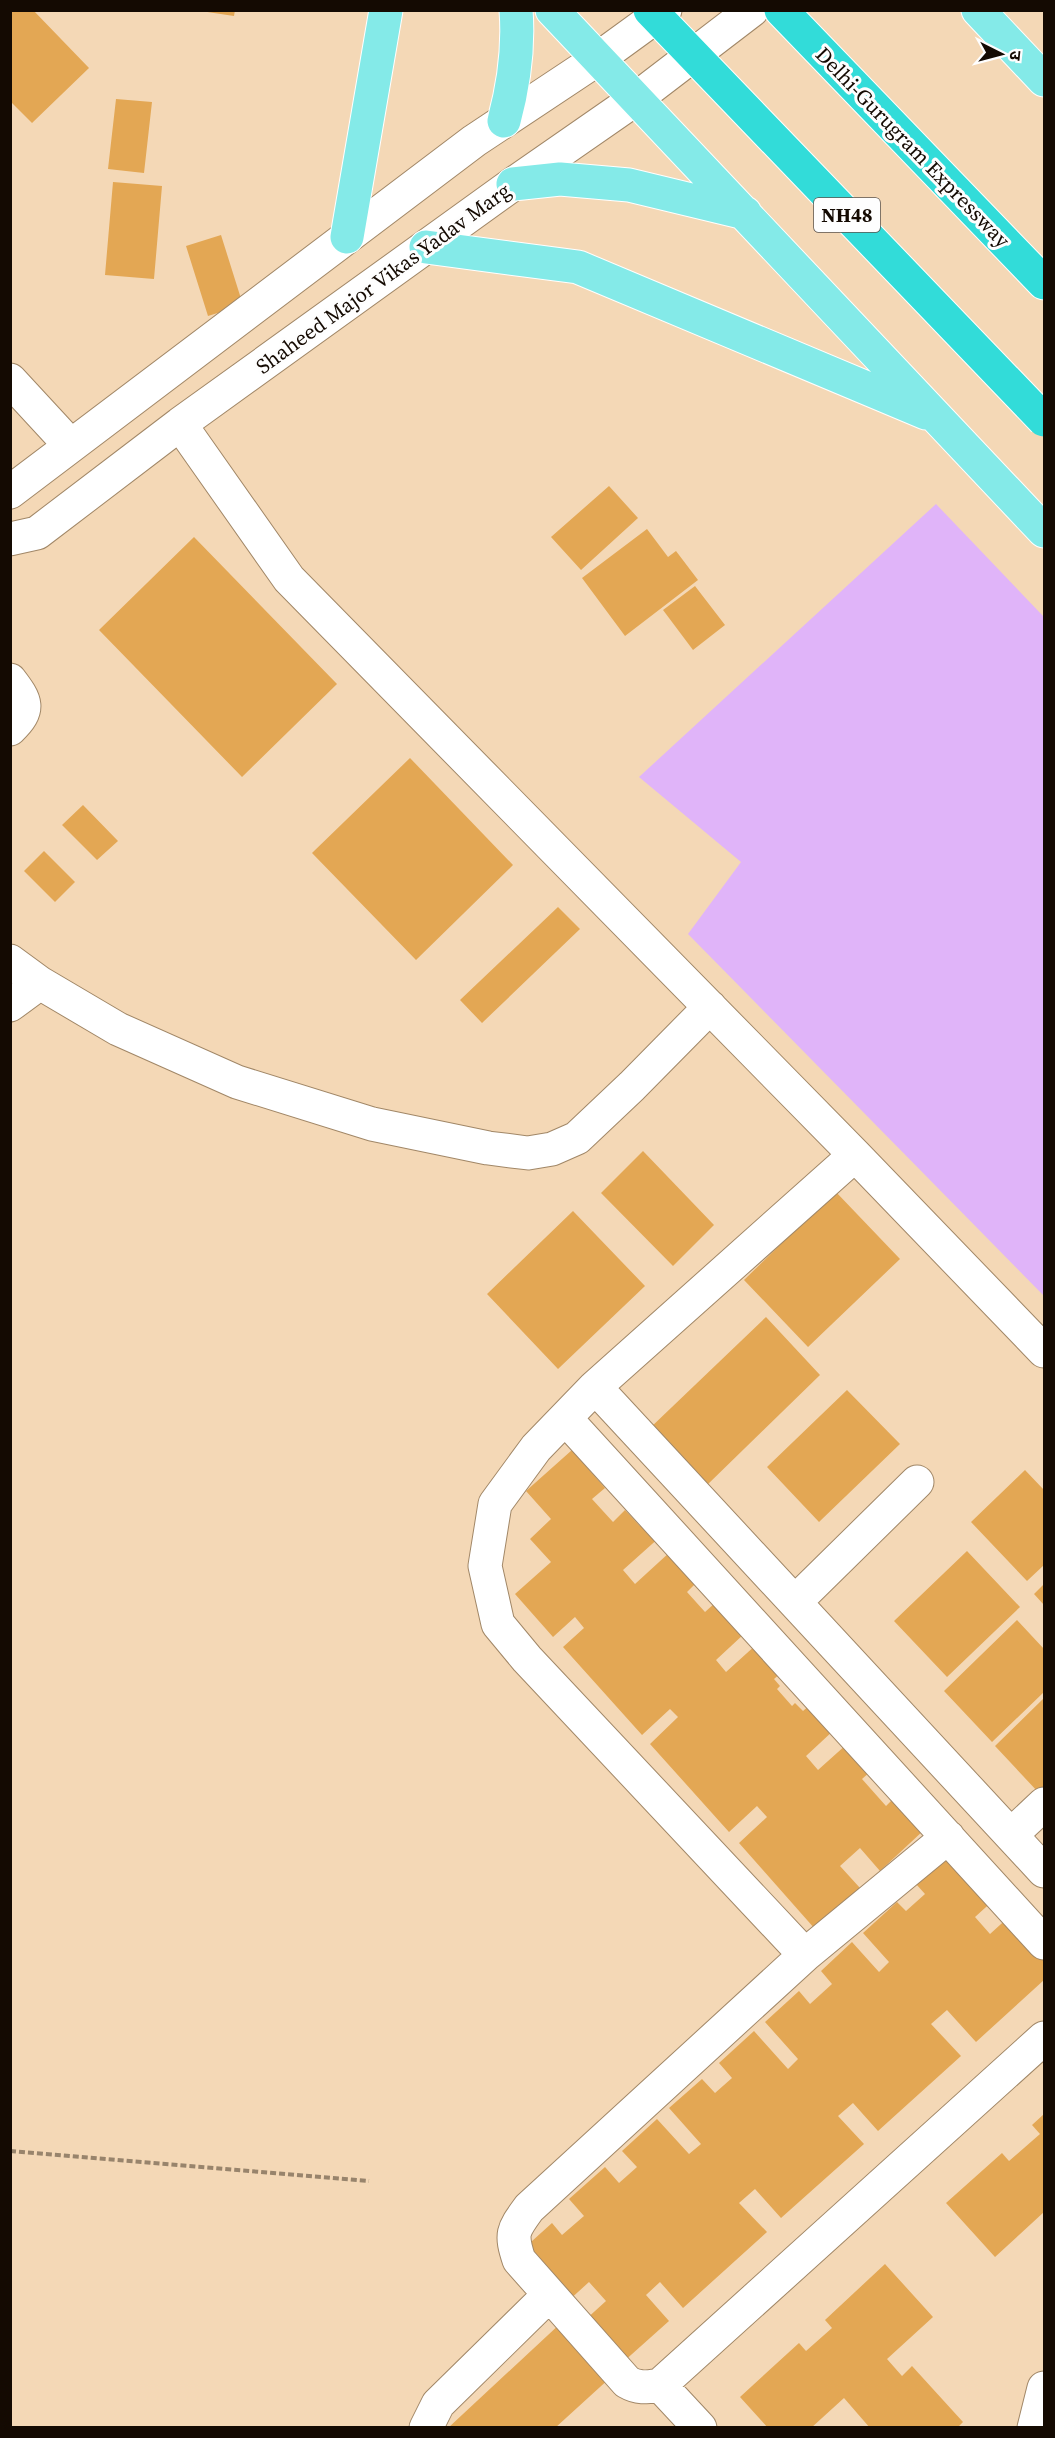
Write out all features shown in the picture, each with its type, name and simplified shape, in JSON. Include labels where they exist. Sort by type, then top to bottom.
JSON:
[{"type":"highway","name":"NH48","points":[[651,10],[1044,420]]},
{"type":"highway","name":"Delhi-Gurugram Expressway","points":[[781,10],[1044,283]]},
{"type":"main road","points":[[347,237],[386,10]]},
{"type":"main road","points":[[504,121],[514,82],[518,41],[516,10]]},
{"type":"main road","points":[[552,10],[638,98],[1044,531]]},
{"type":"main road","points":[[978,10],[1003,26],[1044,80]]},
{"type":"main road","points":[[513,184],[560,179],[629,185],[745,213]]},
{"type":"main road","points":[[426,247],[578,267],[938,419]]},
{"type":"street","points":[[10,492],[504,121],[599,58],[665,10]]},
{"type":"street","name":"Shaheed Major Vikas Yadav Marg","points":[[10,539],[37,533],[180,424],[513,184],[638,98],[752,10]]},
{"type":"street","points":[[10,380],[71,446]]},
{"type":"street","points":[[180,424],[289,579],[855,1155],[1044,1351]]},
{"type":"street","points":[[10,680],[23,698],[25,710],[20,720],[10,729]]},
{"type":"street","points":[[10,961],[40,983],[118,1029],[237,1082],[372,1124],[488,1148],[528,1153],[552,1149],[577,1138],[710,1007]]},
{"type":"street","points":[[10,1005],[40,983]]},
{"type":"street","points":[[805,1955],[527,1659],[498,1623],[485,1566],[495,1504],[536,1448],[595,1387],[855,1155]]},
{"type":"street","points":[[595,1387],[1044,1871]]},
{"type":"street","points":[[565,1418],[1044,1943]]},
{"type":"street","points":[[795,1602],[917,1482]]},
{"type":"street","points":[[1011,1835],[1044,1804]]},
{"type":"street","points":[[948,1837],[805,1955],[530,2208],[517,2225],[512,2240],[519,2260],[627,2382],[636,2387],[645,2388],[660,2385],[1044,2038]]},
{"type":"street","points":[[426,2427],[438,2404],[549,2295]]},
{"type":"street","points":[[660,2385],[700,2427]]},
{"type":"street","points":[[1034,2427],[1044,2388]]},
{"type":"path","points":[[10,2151],[369,2181]]},
{"type":"shaded area","points":[[936,504],[1044,617],[1044,1296],[688,934],[741,862],[639,777]]},
{"type":"building","points":[[10,10],[33,10],[89,68],[32,123],[10,101]]},
{"type":"building","points":[[194,10],[235,10],[234,16]]},
{"type":"building","points":[[116,99],[152,102],[144,173],[108,169]]},
{"type":"building","points":[[113,182],[162,186],[154,279],[105,275]]},
{"type":"building","points":[[221,235],[243,305],[208,316],[186,246]]},
{"type":"building","points":[[609,486],[638,518],[581,570],[551,537]]},
{"type":"building","points":[[647,529],[668,557],[676,551],[698,580],[625,636],[582,578]]},
{"type":"building","points":[[194,537],[337,684],[242,777],[99,630]]},
{"type":"building","points":[[695,586],[725,625],[693,650],[663,610]]},
{"type":"building","points":[[410,758],[513,865],[416,960],[312,853]]},
{"type":"building","points":[[83,805],[118,841],[97,860],[62,825]]},
{"type":"building","points":[[44,851],[75,882],[55,902],[24,871]]},
{"type":"building","points":[[558,907],[580,929],[482,1023],[460,1000]]},
{"type":"building","points":[[643,1151],[714,1225],[673,1266],[601,1193]]},
{"type":"building","points":[[835,1191],[900,1259],[808,1347],[744,1280]]},
{"type":"building","points":[[573,1211],[645,1286],[558,1369],[487,1294]]},
{"type":"building","points":[[766,1317],[820,1375],[705,1487],[649,1429]]},
{"type":"building","points":[[847,1390],[900,1444],[819,1522],[767,1467]]},
{"type":"building","points":[[572,1450],[605,1488],[592,1499],[613,1522],[625,1510],[640,1526],[646,1520],[661,1536],[623,1570],[635,1584],[670,1552],[697,1582],[687,1592],[705,1612],[715,1603],[744,1634],[716,1660],[726,1672],[757,1644],[782,1672],[774,1679],[780,1686],[777,1689],[792,1706],[795,1703],[803,1711],[811,1704],[834,1730],[806,1756],[818,1770],[847,1744],[871,1771],[862,1779],[886,1806],[895,1797],[924,1830],[880,1871],[860,1848],[840,1866],[860,1888],[815,1929],[739,1843],[767,1817],[757,1806],[729,1832],[650,1744],[678,1717],[670,1709],[642,1735],[563,1647],[584,1628],[575,1617],[553,1637],[515,1594],[551,1562],[530,1539],[551,1519],[526,1491]]},
{"type":"building","points":[[1025,1470],[1044,1490],[1044,1565],[1027,1581],[971,1522]]},
{"type":"building","points":[[967,1551],[1020,1607],[947,1677],[894,1621]]},
{"type":"building","points":[[1044,1584],[1044,1605],[1034,1594]]},
{"type":"building","points":[[1017,1620],[1044,1649],[1044,1692],[992,1742],[944,1691]]},
{"type":"building","points":[[1044,1698],[1044,1786],[1038,1792],[995,1746]]},
{"type":"building","points":[[953,1851],[996,1898],[975,1917],[990,1934],[1011,1915],[1044,1952],[1044,1980],[976,2042],[947,2010],[931,2024],[961,2056],[878,2131],[853,2103],[838,2116],[864,2144],[781,2218],[755,2189],[739,2203],[767,2232],[683,2308],[660,2282],[646,2295],[669,2321],[622,2363],[584,2321],[606,2301],[589,2282],[567,2302],[521,2251],[552,2223],[562,2235],[584,2216],[569,2199],[605,2167],[619,2183],[637,2167],[622,2151],[657,2119],[689,2154],[701,2144],[669,2108],[702,2079],[715,2093],[732,2078],[719,2063],[754,2031],[788,2069],[798,2059],[765,2022],[799,1991],[810,2004],[832,1984],[821,1971],[852,1942],[879,1972],[889,1962],[863,1933],[897,1902],[906,1911],[925,1894],[916,1884]]},
{"type":"building","points":[[1044,2114],[1044,2212],[995,2257],[946,2203],[1002,2153],[1009,2161],[1040,2134],[1032,2125]]},
{"type":"building","points":[[885,2264],[933,2317],[887,2359],[902,2376],[912,2366],[963,2422],[957,2428],[870,2428],[844,2398],[811,2428],[768,2428],[740,2397],[799,2343],[806,2351],[832,2328],[825,2320]]},
{"type":"building","points":[[562,2322],[611,2377],[555,2428],[448,2428]]}]
